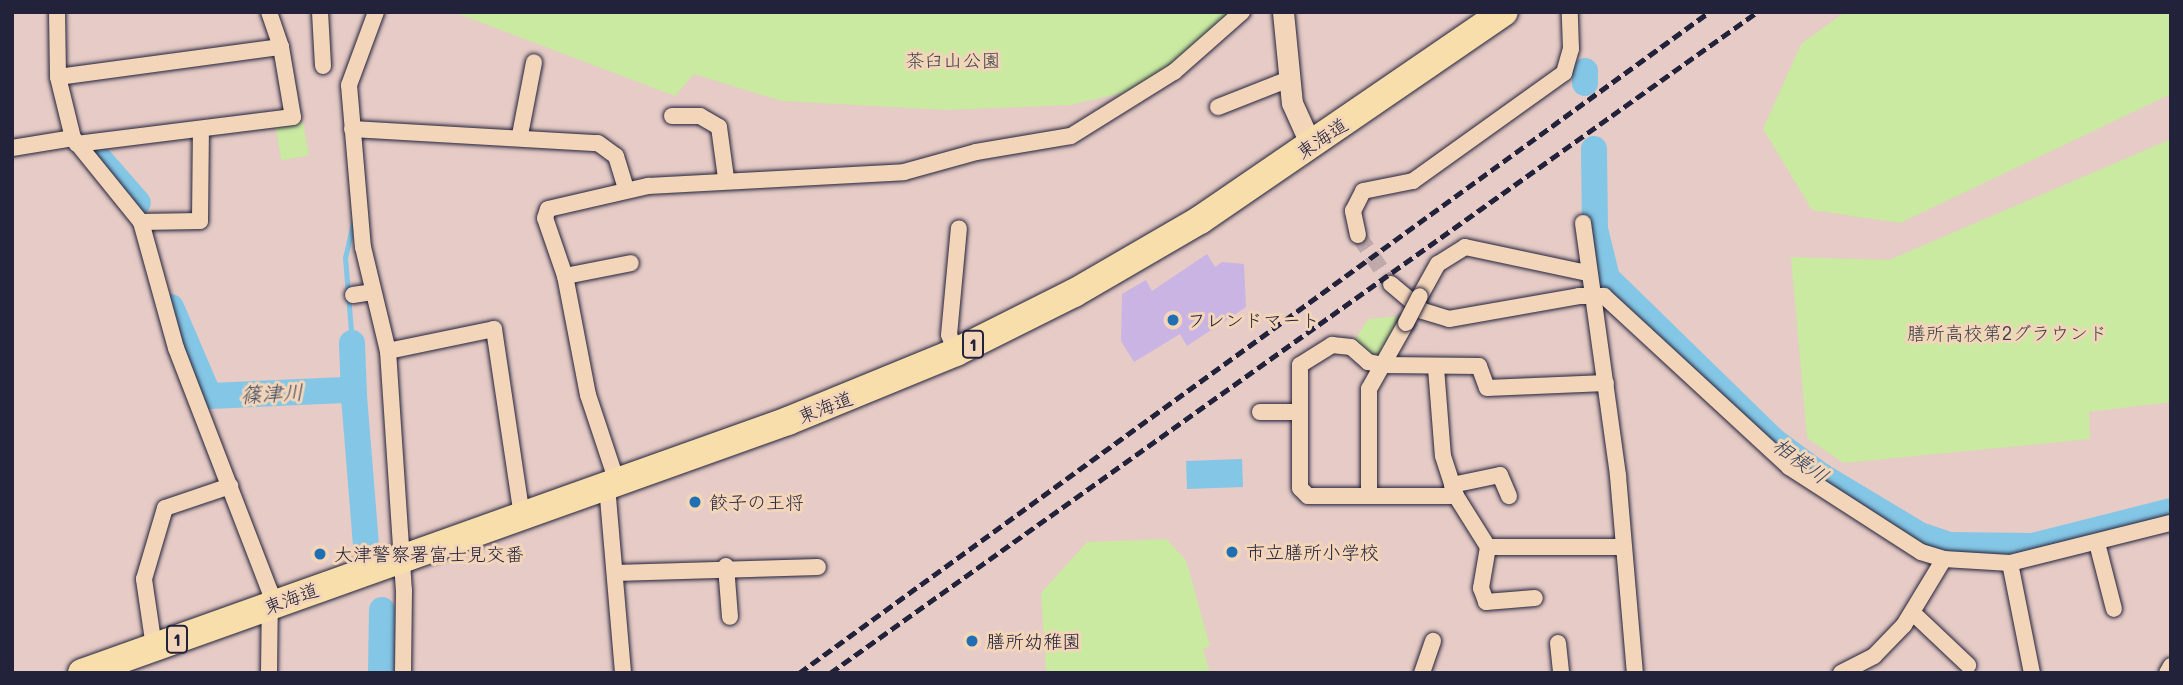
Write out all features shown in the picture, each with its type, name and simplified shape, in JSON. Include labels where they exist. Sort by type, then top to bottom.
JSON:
[{"type":"highway","name":"東海道","points":[[82,673],[830,406],[956,352],[1151,249],[1311,145],[1504,12]]},
{"type":"street","points":[[12,148],[293,117],[281,47],[269,12]]},
{"type":"street","points":[[320,12],[323,66]]},
{"type":"street","points":[[376,12],[349,85],[372,292],[388,351],[402,558],[403,673]]},
{"type":"street","points":[[623,673],[615,573],[612,484],[588,395],[565,276],[545,213],[626,189],[726,178],[904,172],[976,152],[1084,132],[1174,72],[1242,12]]},
{"type":"street","points":[[1283,12],[1294,113],[1311,145]]},
{"type":"street","points":[[1358,235],[1353,211],[1363,191],[1413,181],[1564,73],[1571,48],[1570,12]]},
{"type":"street","points":[[57,13],[58,76],[75,141],[141,222],[176,348],[230,486],[272,605],[269,673]]},
{"type":"street","points":[[58,76],[281,47]]},
{"type":"street","points":[[520,135],[534,62]]},
{"type":"street","points":[[1217,107],[1289,79]]},
{"type":"street","points":[[672,116],[701,116],[719,127],[726,178]]},
{"type":"street","points":[[141,222],[200,220],[201,129]]},
{"type":"street","points":[[352,129],[520,135],[610,147],[626,189]]},
{"type":"street","points":[[1583,223],[1587,273],[1606,383],[1635,673]]},
{"type":"street","points":[[956,352],[949,335],[959,228]]},
{"type":"street","points":[[1369,496],[1369,389],[1438,264],[1465,247],[1587,273]]},
{"type":"street","points":[[565,276],[631,263]]},
{"type":"street","points":[[1391,284],[1423,312],[1449,319],[1592,294],[1604,296],[1789,467],[1921,552],[1944,559],[2010,563],[2171,523]]},
{"type":"street","points":[[353,295],[372,292]]},
{"type":"street","points":[[388,351],[494,330],[522,516]]},
{"type":"street","points":[[1509,495],[1500,475],[1454,490],[1369,496],[1308,496],[1300,488],[1300,365],[1332,345],[1351,347],[1368,362],[1383,365],[1436,368],[1479,366],[1487,388],[1606,383]]},
{"type":"street","points":[[1436,368],[1443,456],[1454,490],[1488,547],[1481,588],[1486,602],[1535,598]]},
{"type":"street","points":[[1260,412],[1299,412]]},
{"type":"street","points":[[154,647],[145,579],[165,508],[230,486]]},
{"type":"street","points":[[2098,543],[2114,609]]},
{"type":"street","points":[[1488,547],[1621,547]]},
{"type":"street","points":[[1841,673],[1881,651],[1913,613],[1944,559]]},
{"type":"street","points":[[2010,563],[2032,673]]},
{"type":"street","points":[[615,573],[726,566],[818,566]]},
{"type":"street","points":[[726,566],[730,617]]},
{"type":"street","points":[[1913,613],[1968,664]]},
{"type":"street","points":[[1422,673],[1433,641]]},
{"type":"street","points":[[1558,643],[1560,673]]},
{"type":"street","points":[[2167,673],[2171,666]]},
{"type":"green space","name":"茶臼山公園","points":[[453,12],[1232,12],[1173,68],[1131,91],[1070,105],[946,110],[781,101],[694,74],[675,96]]},
{"type":"green space","points":[[1845,12],[2171,12],[2171,94],[1900,223],[1812,210],[1763,129],[1801,44]]},
{"type":"green space","points":[[303,122],[309,155],[281,160],[275,127]]},
{"type":"green space","name":"膳所高校第2グラウンド","points":[[2171,139],[2171,402],[2089,412],[2090,439],[1843,463],[1807,438],[1791,257],[1889,260]]},
{"type":"green space","points":[[1400,316],[1380,355],[1372,356],[1355,340],[1368,319]]},
{"type":"green space","points":[[1166,539],[1186,560],[1210,646],[1203,649],[1210,673],[1046,673],[1041,593],[1087,542]]},
{"type":"water","points":[[1242,459],[1243,487],[1187,489],[1186,461]]},
{"type":"building","name":"フレンドマート","points":[[1207,254],[1215,267],[1222,262],[1244,264],[1246,307],[1187,346],[1180,334],[1134,362],[1121,341],[1122,294],[1146,280],[1152,291]]},
{"type":"waterway","name":"相模川","points":[[1585,71],[1585,83]]},
{"type":"waterway","name":"相模川","points":[[1594,149],[1595,229],[1607,278],[1774,441],[1823,477],[1920,535],[1949,545],[2033,546],[2171,511]]},
{"type":"waterway","name":"篠津川","points":[[97,156],[138,203]]},
{"type":"waterway","points":[[352,343],[345,258],[354,219]]},
{"type":"waterway","name":"篠津川","points":[[171,307],[209,396],[345,390],[354,396],[366,545]]},
{"type":"waterway","points":[[352,343],[354,396]]},
{"type":"waterway","name":"篠津川","points":[[381,673],[382,610]]},
{"type":"tunnel","points":[[1358,235],[1391,284]]},
{"type":"railway","points":[[799,673],[1709,12]]},
{"type":"railway","points":[[830,673],[1757,12]]},
{"type":"place","name":"フレンドマート","points":[[1173,320]]},
{"type":"place","name":"餃子の王将","points":[[695,502]]},
{"type":"place","name":"市立膳所小学校","points":[[1232,552]]},
{"type":"place","name":"大津警察署富士見交番","points":[[320,554]]},
{"type":"place","name":"膳所幼稚園","points":[[972,641]]}]
